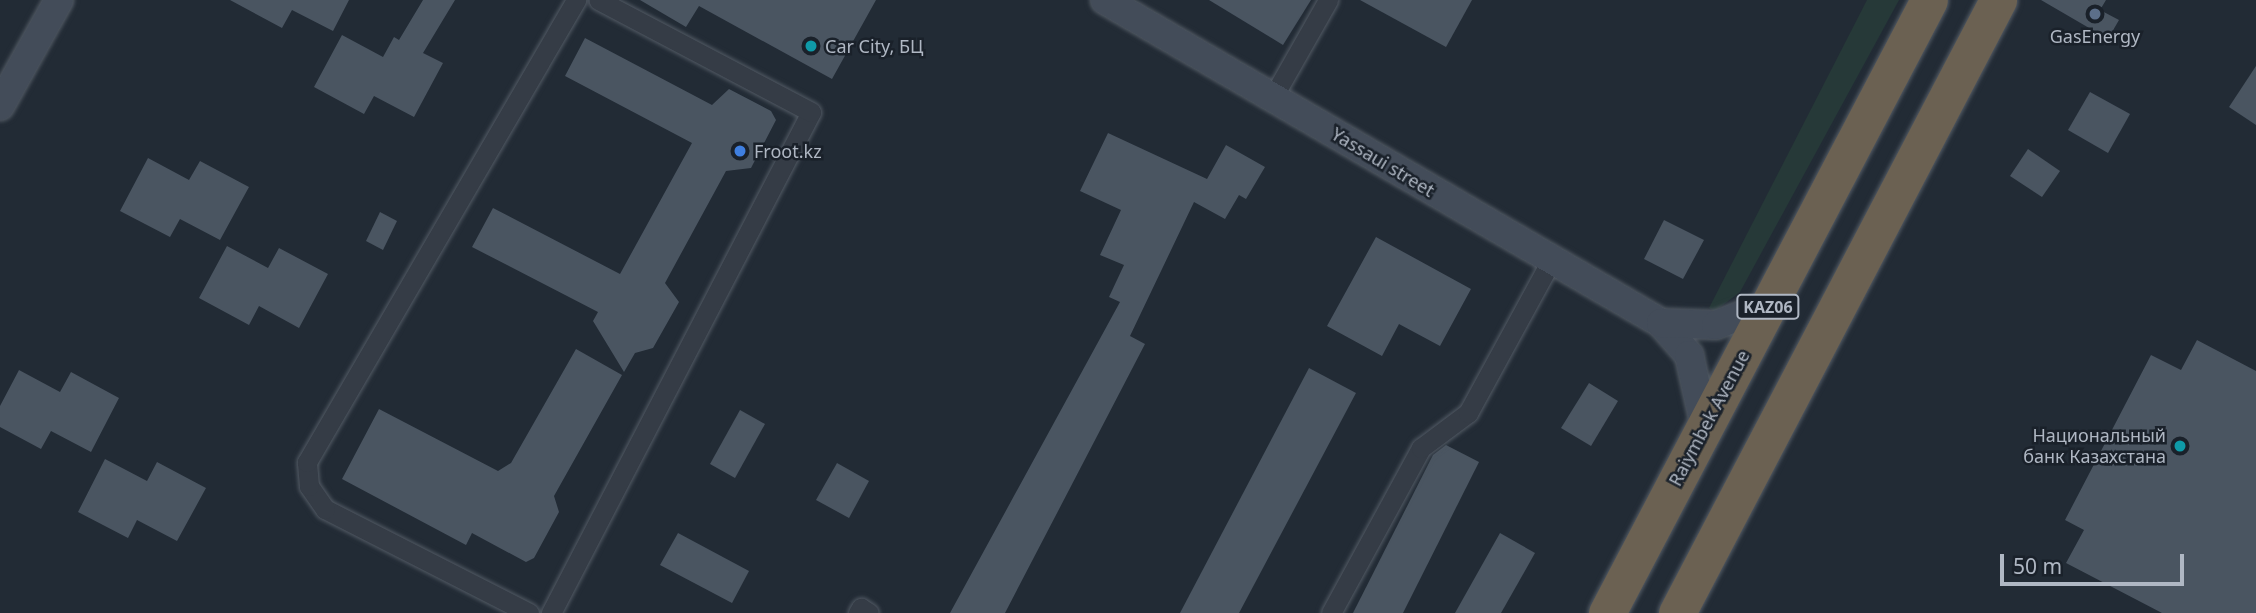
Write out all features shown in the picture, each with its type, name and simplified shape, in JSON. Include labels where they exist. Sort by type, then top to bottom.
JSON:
[{"type":"highway","name":"Raiymbek Avenue","points":[[1606,613],[1929,0]]},
{"type":"highway","name":"KАZ06","points":[[1676,613],[1998,0]]},
{"type":"main road","points":[[0,106],[59,0]]},
{"type":"main road","name":"Yassaui street","points":[[1105,0],[1661,323]]},
{"type":"main road","points":[[1661,323],[1716,325],[1769,304]]},
{"type":"main road","points":[[1661,323],[1689,355],[1705,426]]},
{"type":"street","points":[[529,613],[326,509],[309,486],[307,462],[576,0]]},
{"type":"street","points":[[551,613],[811,112],[599,0]]},
{"type":"street","points":[[1273,97],[1328,0]]},
{"type":"street","points":[[1331,613],[1421,448],[1459,424],[1468,413],[1551,261]]},
{"type":"street","points":[[858,613],[861,608],[869,613]]},
{"type":"green space","points":[[1867,0],[1899,0],[1740,292],[1715,311],[1709,308]]},
{"type":"building","points":[[230,0],[349,0],[333,31],[292,10],[282,28]]},
{"type":"building","points":[[423,0],[455,0],[423,53],[443,63],[414,117],[374,96],[364,114],[314,87],[342,35],[383,57],[394,37],[399,40]]},
{"type":"building","name":"Car City, БЦ","points":[[640,0],[876,0],[832,79],[699,6],[686,27]]},
{"type":"building","points":[[1209,0],[1311,0],[1283,45]]},
{"type":"building","points":[[1360,0],[1472,0],[1446,47]]},
{"type":"building","points":[[2041,0],[2106,0],[2100,10],[2119,20],[2108,39]]},
{"type":"building","points":[[585,38],[712,105],[729,89],[771,111],[776,120],[751,168],[726,171],[665,283],[679,302],[653,348],[635,353],[624,372],[593,321],[598,312],[472,247],[493,208],[620,274],[692,143],[565,76]]},
{"type":"building","points":[[2256,66],[2256,125],[2229,107]]},
{"type":"building","points":[[2090,92],[2130,114],[2108,153],[2068,130]]},
{"type":"building","points":[[1108,133],[1207,179],[1226,145],[1265,167],[1246,199],[1239,195],[1225,219],[1194,202],[1130,336],[1145,344],[1005,613],[950,613],[1120,302],[1109,297],[1124,265],[1100,255],[1121,210],[1080,191]]},
{"type":"building","points":[[2028,149],[2060,171],[2042,197],[2010,176]]},
{"type":"building","points":[[148,158],[189,180],[200,161],[249,187],[220,240],[180,219],[170,237],[120,211]]},
{"type":"building","points":[[380,212],[397,221],[383,250],[366,241]]},
{"type":"building","points":[[1664,220],[1704,240],[1683,279],[1644,259]]},
{"type":"building","points":[[1376,237],[1471,289],[1440,346],[1399,324],[1382,356],[1327,326]]},
{"type":"building","points":[[227,246],[268,268],[279,248],[328,274],[299,328],[259,306],[249,325],[199,298]]},
{"type":"building","name":"Национальный банк Казахстана","points":[[2197,340],[2256,371],[2256,613],[2162,613],[2066,563],[2084,530],[2065,520],[2151,355],[2181,370]]},
{"type":"building","points":[[576,349],[622,375],[554,496],[559,512],[534,558],[526,562],[472,533],[466,545],[342,479],[379,409],[498,471],[511,463]]},
{"type":"building","points":[[1309,368],[1356,393],[1239,613],[1180,613]]},
{"type":"building","points":[[19,370],[60,392],[71,372],[119,398],[91,452],[51,431],[41,449],[0,427],[0,406]]},
{"type":"building","points":[[1589,383],[1618,401],[1591,446],[1561,428]]},
{"type":"building","points":[[740,410],[765,424],[735,478],[710,464]]},
{"type":"building","points":[[1446,445],[1479,462],[1403,613],[1353,613],[1433,455]]},
{"type":"building","points":[[105,459],[147,481],[157,462],[206,488],[177,541],[137,520],[128,538],[78,512]]},
{"type":"building","points":[[837,463],[869,481],[849,518],[816,500]]},
{"type":"building","points":[[678,533],[749,571],[732,603],[660,565]]},
{"type":"building","points":[[1500,533],[1535,553],[1501,613],[1455,613]]},
{"type":"place","name":"GasEnergy","points":[[2095,14]]},
{"type":"place","name":"Car City, БЦ","points":[[811,46]]},
{"type":"place","name":"Froot.kz","points":[[740,151]]},
{"type":"place","name":"Национальный банк Казахстана","points":[[2180,446]]}]
